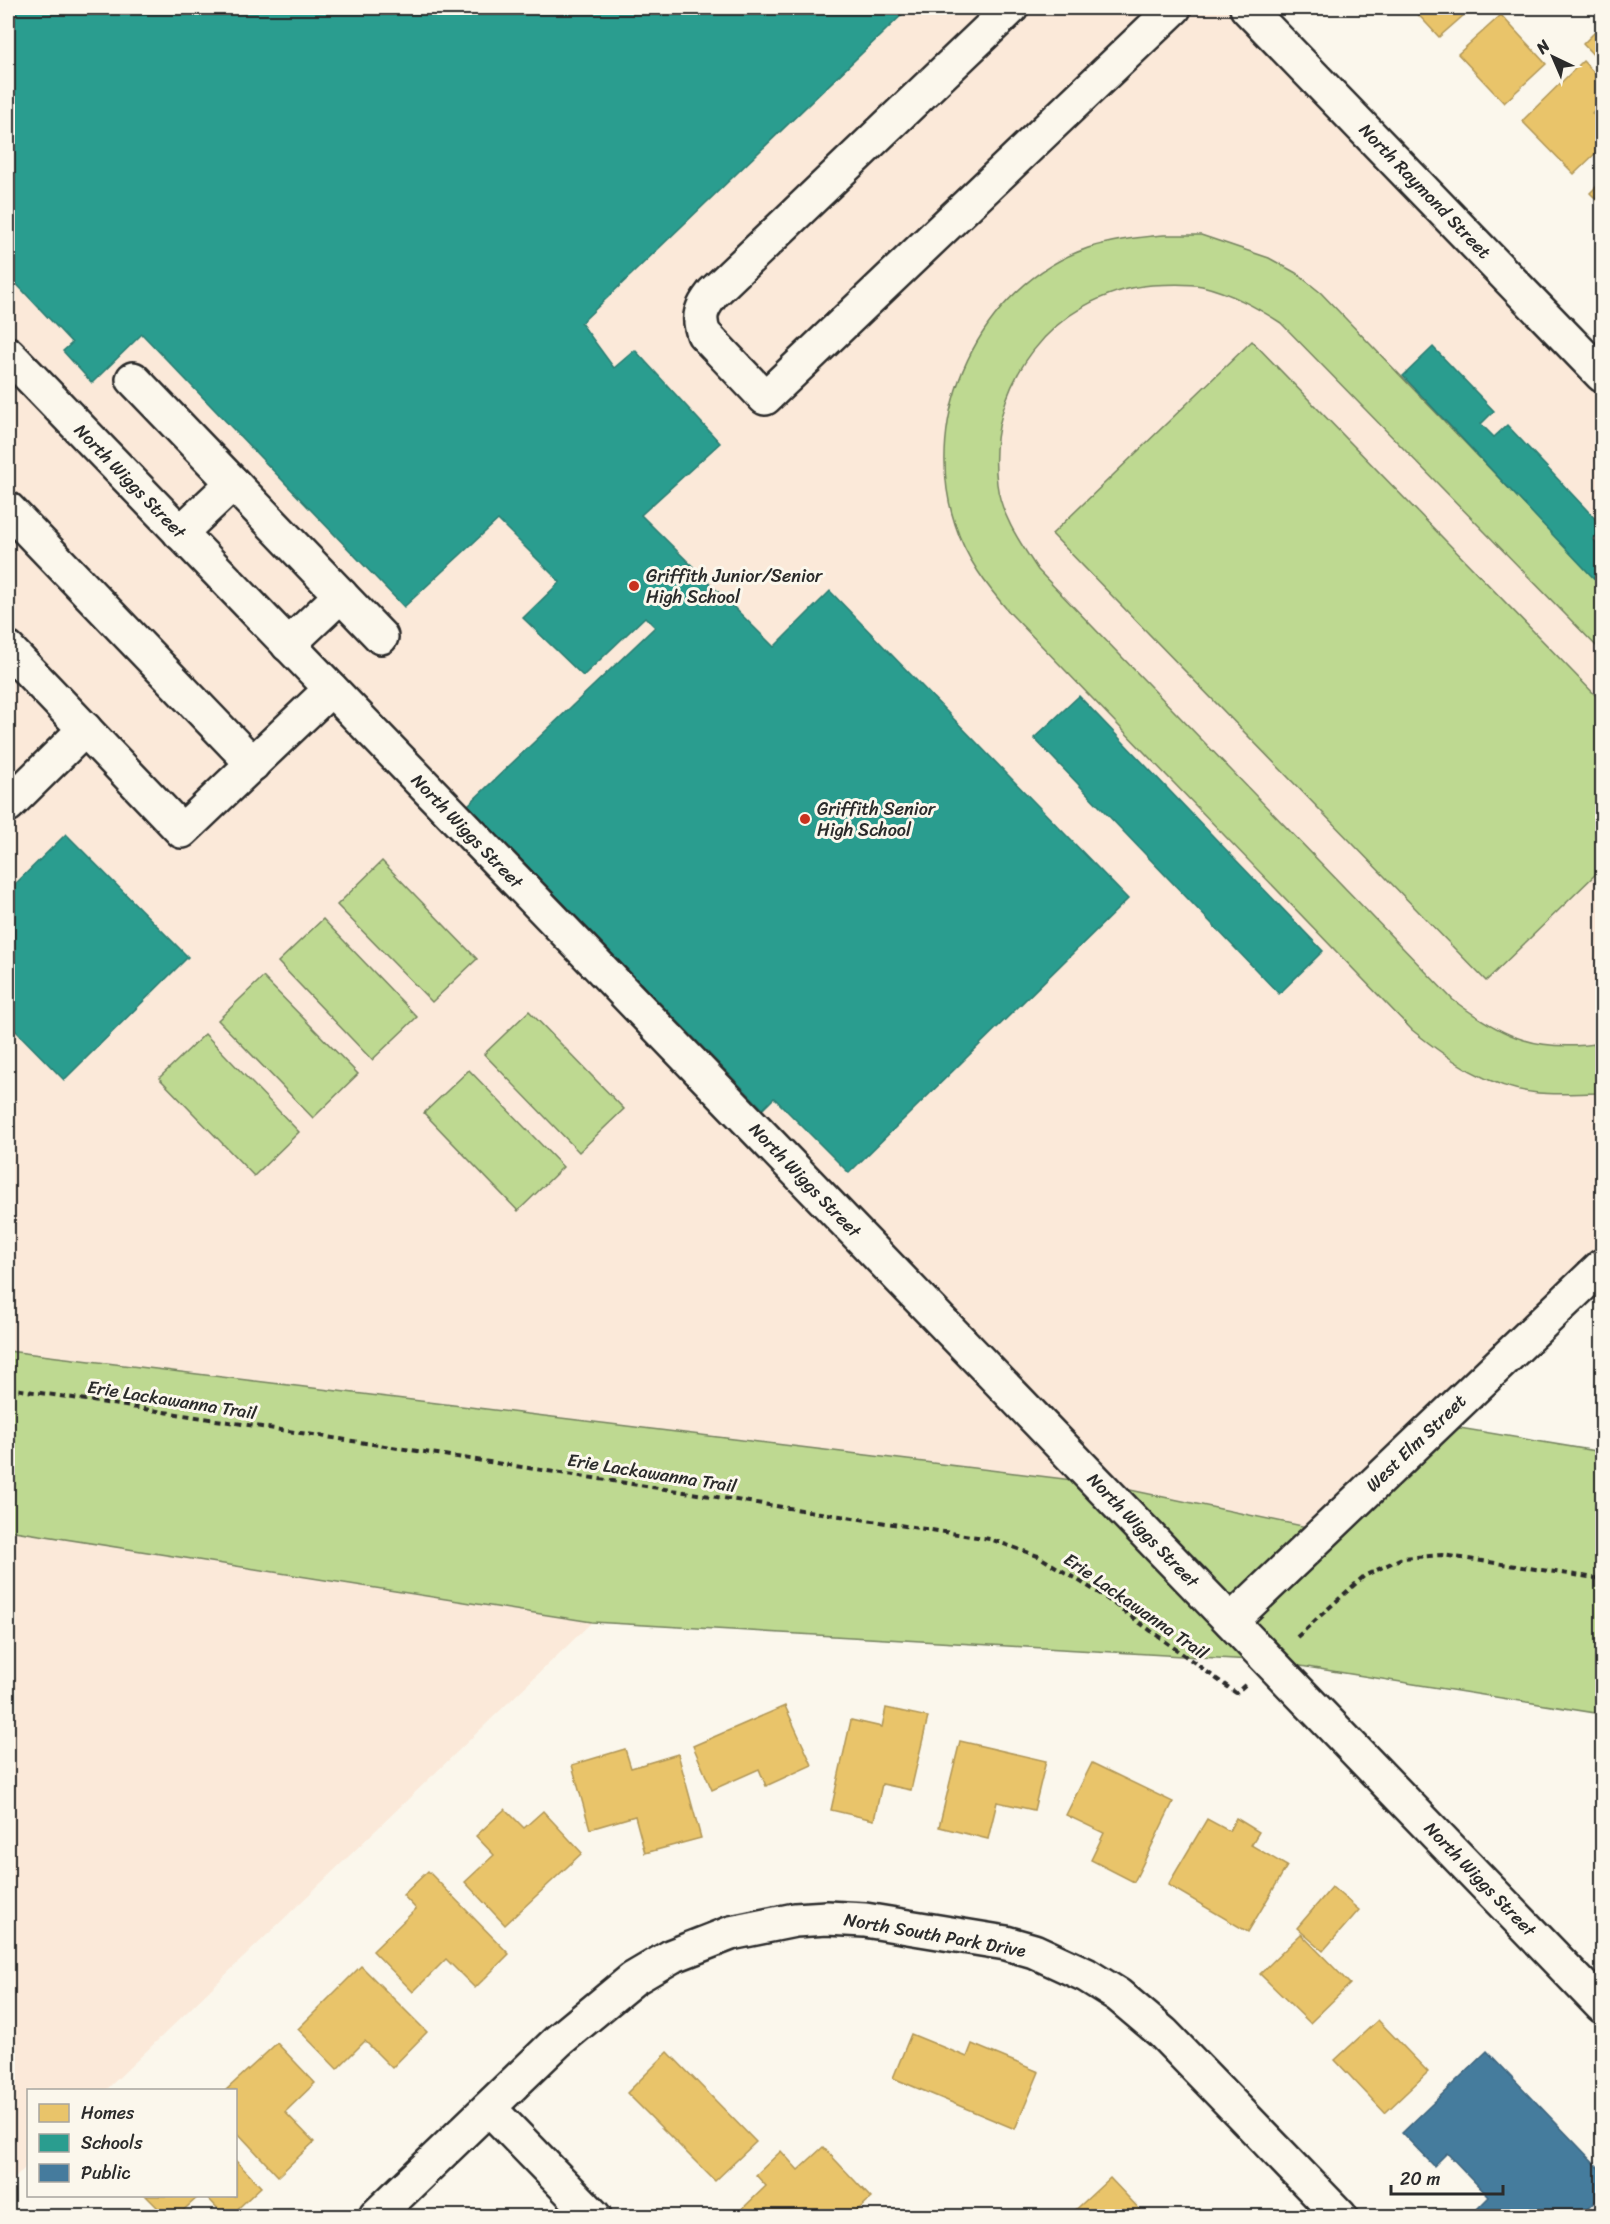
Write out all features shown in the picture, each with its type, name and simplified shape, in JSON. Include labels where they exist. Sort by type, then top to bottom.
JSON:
[{"type":"street","points":[[1011,8],[702,306],[699,322],[704,334],[765,398],[1174,8]]},
{"type":"street","name":"North Raymond Street","points":[[1247,8],[1602,375]]},
{"type":"street","name":"North Wiggs Street","points":[[8,354],[1602,2006]]},
{"type":"street","points":[[134,379],[381,637]]},
{"type":"street","points":[[180,533],[233,483]]},
{"type":"street","points":[[8,509],[253,764]]},
{"type":"street","points":[[288,645],[341,596]]},
{"type":"street","points":[[8,649],[182,831],[331,689]]},
{"type":"street","points":[[8,805],[85,729]]},
{"type":"street","name":"West Elm Street","points":[[1231,1621],[1602,1266]]},
{"type":"street","name":"North South Park Drive","points":[[376,2217],[558,2041],[614,1993],[672,1956],[702,1942],[761,1925],[827,1918],[865,1920],[1006,1943],[1058,1961],[1118,1995],[1163,2033],[1341,2217]]},
{"type":"street","points":[[489,2108],[594,2217]]},
{"type":"path","name":"Erie Lackawanna Trail","points":[[8,1388],[990,1539],[1038,1556],[1099,1593],[1236,1692],[1247,1683]]},
{"type":"path","points":[[1293,1640],[1364,1576],[1402,1558],[1442,1555],[1602,1579]]},
{"type":"shaded area","name":"Griffith Senior High School","points":[[8,8],[1250,8],[1602,372],[1602,1266],[1340,1534],[1097,1483],[8,1351]]},
{"type":"shaded area","points":[[8,1530],[592,1622],[107,2089],[27,2089],[27,2166],[8,2185]]},
{"type":"green space","points":[[1164,235],[1201,235],[1269,258],[1296,273],[1321,293],[1602,585],[1602,652],[1281,323],[1243,301],[1202,286],[1152,285],[1116,292],[1084,306],[1056,326],[1033,351],[1015,380],[1002,413],[996,448],[999,496],[1013,529],[1038,570],[1453,1000],[1506,1033],[1540,1044],[1579,1046],[1602,1043],[1602,1093],[1538,1093],[1503,1086],[1455,1062],[1412,1030],[1010,613],[985,582],[965,549],[955,524],[946,483],[946,441],[953,400],[967,360],[989,324],[1016,292],[1050,266],[1097,245]]},
{"type":"green space","points":[[1252,341],[1602,702],[1602,868],[1486,981],[1052,534]]},
{"type":"green space","points":[[382,861],[477,959],[432,1002],[337,905]]},
{"type":"green space","points":[[323,919],[417,1017],[372,1060],[278,962]]},
{"type":"green space","points":[[263,977],[358,1074],[313,1118],[218,1020]]},
{"type":"green space","points":[[529,1011],[624,1109],[579,1152],[484,1054]]},
{"type":"green space","points":[[205,1034],[299,1132],[254,1176],[159,1078]]},
{"type":"green space","points":[[469,1070],[563,1167],[518,1211],[424,1113]]},
{"type":"green space","points":[[8,1351],[1097,1483],[1340,1534],[1436,1424],[1602,1452],[1602,1714],[1269,1661],[592,1622],[8,1530]]},
{"type":"building: Homes","points":[[1412,8],[1472,8],[1439,37]]},
{"type":"building: Homes","points":[[1501,15],[1546,64],[1504,103],[1458,54]]},
{"type":"building: Homes","points":[[1602,25],[1602,64],[1583,44]]},
{"type":"building: Homes","points":[[1583,61],[1602,81],[1602,102],[1592,113],[1602,124],[1602,147],[1574,174],[1522,121]]},
{"type":"building: Homes","points":[[1602,181],[1602,205],[1590,193]]},
{"type":"building: Homes","points":[[785,1706],[812,1765],[766,1786],[759,1769],[712,1790],[693,1746]]},
{"type":"building: Homes","points":[[886,1708],[928,1717],[911,1790],[882,1784],[874,1820],[831,1810],[851,1720],[882,1727]]},
{"type":"building: Homes","points":[[960,1741],[1046,1761],[1034,1810],[997,1802],[988,1839],[939,1827]]},
{"type":"building: Homes","points":[[625,1749],[631,1768],[678,1754],[701,1838],[645,1853],[635,1816],[590,1829],[572,1765]]},
{"type":"building: Homes","points":[[1092,1763],[1173,1802],[1134,1882],[1091,1860],[1104,1833],[1066,1815]]},
{"type":"building: Homes","points":[[505,1809],[524,1828],[543,1811],[582,1853],[505,1925],[465,1882],[494,1855],[476,1836]]},
{"type":"building: Homes","points":[[1236,1818],[1259,1832],[1251,1845],[1287,1866],[1248,1932],[1168,1885],[1207,1819],[1229,1831]]},
{"type":"building: Homes","points":[[428,1871],[509,1954],[475,1988],[446,1959],[413,1992],[373,1951],[416,1909],[403,1895]]},
{"type":"building: Homes","points":[[1332,1887],[1359,1910],[1323,1951],[1297,1928]]},
{"type":"building: Homes","points":[[1301,1934],[1350,1984],[1310,2023],[1260,1974]]},
{"type":"building: Homes","points":[[361,1966],[427,2032],[392,2068],[365,2041],[337,2069],[298,2029]]},
{"type":"building: Homes","points":[[1378,2020],[1428,2072],[1385,2113],[1335,2060]]},
{"type":"building: Homes","points":[[911,2034],[967,2057],[972,2044],[1039,2072],[1015,2129],[893,2078]]},
{"type":"building: Homes","points":[[277,2043],[315,2083],[285,2112],[314,2142],[278,2176],[237,2132],[237,2089],[227,2089]]},
{"type":"building: Homes","points":[[668,2052],[756,2142],[715,2181],[627,2093]]},
{"type":"building: Homes","points":[[823,2147],[871,2198],[851,2216],[746,2216],[741,2210],[766,2186],[756,2175],[781,2151],[798,2170]]},
{"type":"building: Homes","points":[[237,2162],[261,2187],[230,2216],[225,2216],[207,2197],[237,2197]]},
{"type":"building: Homes","points":[[1110,2178],[1146,2216],[1069,2216]]},
{"type":"building: Homes","points":[[147,2197],[198,2197],[177,2216],[166,2216]]},
{"type":"building: Schools","name":"Griffith Junior/Senior High School","points":[[8,8],[909,8],[581,323],[614,368],[635,350],[720,443],[641,515],[774,647],[830,591],[1128,899],[849,1173],[774,1098],[763,1109],[468,805],[655,627],[645,617],[583,676],[523,618],[560,582],[498,520],[404,607],[142,334],[92,383],[63,351],[72,343],[8,275]]},
{"type":"building: Schools","points":[[1433,347],[1494,411],[1481,424],[1494,437],[1507,425],[1602,526],[1602,530],[1593,539],[1602,549],[1602,587],[1403,376]]},
{"type":"building: Schools","points":[[1079,696],[1323,951],[1279,994],[1034,738]]},
{"type":"building: Schools","points":[[66,834],[188,957],[64,1080],[8,1023],[8,891]]},
{"type":"building: Public","points":[[1487,2051],[1602,2171],[1602,2195],[1580,2216],[1480,2216],[1475,2211],[1489,2197],[1447,2153],[1434,2166],[1402,2133]]},
{"type":"place","name":"Griffith Junior/Senior High School","points":[[634,586]]},
{"type":"place","name":"Griffith Senior High School","points":[[805,819]]}]
